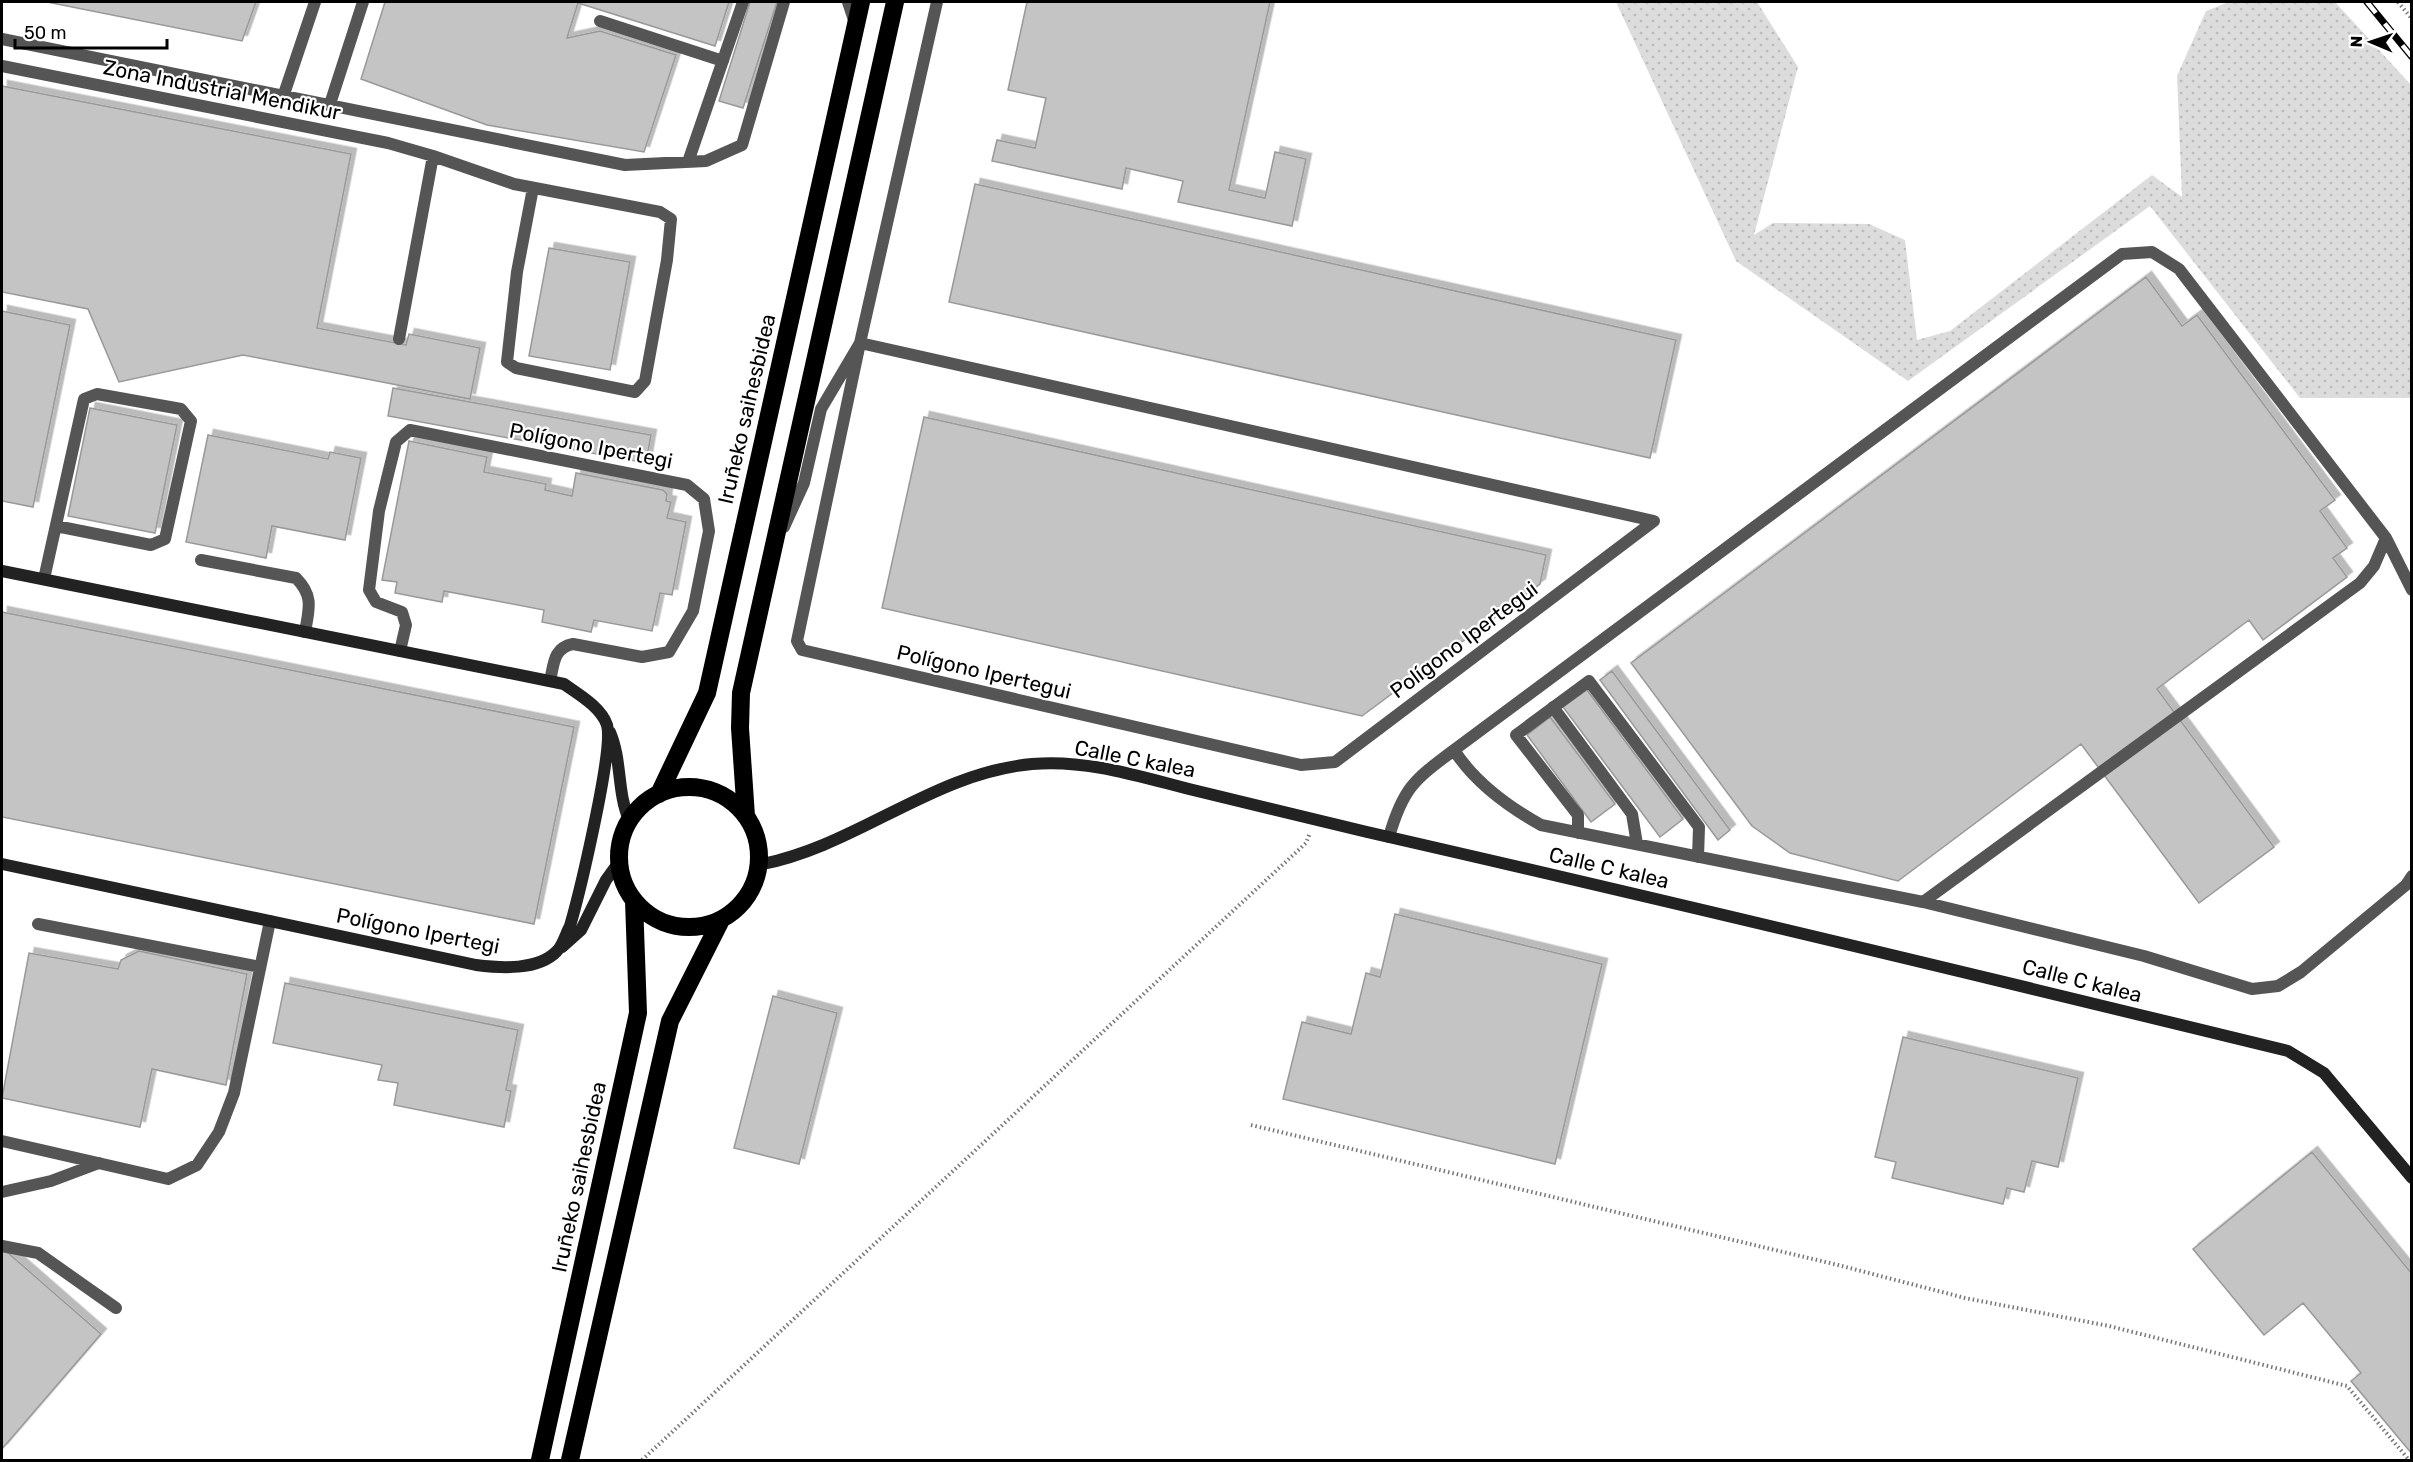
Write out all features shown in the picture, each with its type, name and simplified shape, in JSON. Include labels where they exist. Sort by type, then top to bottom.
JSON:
[{"type":"highway","name":"Iruñeko saihesbidea","points":[[659,794],[707,693],[861,2]]},
{"type":"highway","points":[[746,816],[728,799],[707,789],[682,787],[659,794],[642,805],[629,820],[621,840],[619,862],[623,883],[634,901],[652,917],[675,926],[698,927],[721,920],[740,906],[752,887],[758,865],[756,840],[746,816],[740,728],[741,693],[895,2]]},
{"type":"highway","name":"Iruñeko saihesbidea","points":[[540,1461],[638,1013],[634,901]]},
{"type":"highway","points":[[570,1461],[670,1022],[721,920]]},
{"type":"street","name":"Zona Industrial Mendikur","points":[[284,94],[315,2]]},
{"type":"street","name":"Zona Industrial Mendikur","points":[[330,104],[363,2]]},
{"type":"street","points":[[688,162],[743,2]]},
{"type":"street","name":"Zona Industrial Mendikur","points":[[2,39],[284,94],[625,165],[706,160],[742,145],[784,2]]},
{"type":"street","name":"Iruñeko saihesbidea","points":[[848,2],[855,25]]},
{"type":"street","points":[[769,561],[804,483],[821,409],[860,343],[937,2]]},
{"type":"street","points":[[600,21],[723,61]]},
{"type":"street","name":"Zona Industrial Mendikur","points":[[2,66],[388,143],[433,156],[484,176],[533,188],[660,212],[671,219],[667,260],[645,381],[635,392],[516,368],[507,362],[517,272],[533,188]]},
{"type":"street","points":[[399,339],[433,156]]},
{"type":"street","points":[[1389,837],[1398,805],[1406,790],[1454,750],[2122,254],[2152,252],[2179,269],[2386,538],[2412,590]]},
{"type":"street","name":"Polígono Ipertegui","points":[[860,343],[1035,382],[1654,520],[1335,762],[1301,765],[802,650],[797,641],[860,343]]},
{"type":"street","points":[[44,579],[84,399],[97,394],[181,409],[191,421],[165,539],[151,545],[56,526]]},
{"type":"street","name":"Polígono Ipertegi","points":[[400,651],[406,625],[402,612],[376,602],[369,590],[379,511],[396,442],[410,430],[687,485],[704,499],[709,531],[693,611],[669,652],[642,657],[573,644],[562,646],[556,654],[550,681]]},
{"type":"street","points":[[1923,902],[2360,583],[2374,566],[2386,538]]},
{"type":"street","points":[[201,560],[296,578],[306,588],[311,602],[305,632]]},
{"type":"street","points":[[2,571],[564,684],[589,701],[607,725],[614,741],[622,802],[629,820]]},
{"type":"street","points":[[1578,833],[1578,815],[1516,735],[1589,681],[1699,827],[1698,857]]},
{"type":"street","points":[[1552,707],[1632,814],[1637,844]]},
{"type":"street","points":[[557,951],[570,926],[577,902],[606,755],[607,725]]},
{"type":"street","points":[[1454,750],[1484,786],[1511,808],[1541,825],[1923,902],[2144,956],[2252,989],[2278,986],[2301,972],[2406,885],[2412,876]]},
{"type":"street","name":"Calle C kalea","points":[[758,865],[788,860],[824,845],[942,787],[991,769],[1036,763],[1078,764],[1127,773],[1316,820],[1771,925],[2288,1051],[2324,1073],[2412,1178]]},
{"type":"street","name":"Polígono Ipertegi","points":[[2,864],[476,965],[512,969],[536,962],[557,951],[581,930],[606,880],[619,862]]},
{"type":"street","points":[[2,1141],[168,1179],[197,1165],[219,1132],[234,1093],[270,921]]},
{"type":"street","points":[[38,924],[260,967]]},
{"type":"street","points":[[2,1192],[51,1182],[99,1163]]},
{"type":"street","points":[[2,1246],[38,1253],[116,1308]]},
{"type":"path","points":[[2398,2],[2412,19]]},
{"type":"path","points":[[642,1461],[1306,843],[1316,820]]},
{"type":"path","points":[[1251,1125],[1838,1265],[1965,1298],[2109,1326],[2347,1386],[2409,1461]]},
{"type":"shaded area","points":[[1616,2],[1757,2],[1798,67],[1754,235],[1773,223],[1869,224],[1905,240],[1917,340],[1950,331],[2152,175],[2182,197],[2177,76],[2206,11],[2229,2],[2335,2],[2411,85],[2411,398],[2300,398],[2150,206],[1908,381],[1736,261]]},
{"type":"building","points":[[47,2],[256,2],[242,41]]},
{"type":"building","points":[[385,2],[729,2],[715,46],[578,3],[567,38],[600,31],[676,55],[644,152],[487,125],[361,79]]},
{"type":"building","points":[[750,2],[777,2],[743,108],[719,101]]},
{"type":"building","points":[[1027,2],[1270,2],[1229,190],[1265,198],[1275,152],[1306,159],[1292,226],[1178,202],[1183,181],[1126,168],[1122,189],[992,161],[997,140],[1035,148],[1046,98],[1008,90]]},
{"type":"building","points":[[2,86],[351,154],[317,328],[406,345],[409,334],[480,348],[470,399],[243,355],[119,382],[88,309],[2,292]]},
{"type":"building","points":[[975,184],[1676,340],[1650,458],[949,302]]},
{"type":"building","points":[[549,248],[630,262],[610,370],[529,356]]},
{"type":"building","points":[[2146,277],[2182,326],[2197,315],[2335,500],[2320,511],[2347,548],[2333,558],[2347,577],[2263,640],[2249,620],[2157,689],[2274,847],[2199,903],[2081,744],[1898,881],[1790,853],[1752,826],[1631,663]]},
{"type":"building","points":[[2,311],[70,325],[33,507],[2,501]]},
{"type":"building","points":[[393,388],[651,435],[646,463],[388,416]]},
{"type":"building","points":[[90,408],[177,425],[155,533],[68,516]]},
{"type":"building","points":[[924,417],[1546,555],[1540,584],[1362,716],[882,608]]},
{"type":"building","points":[[208,435],[328,459],[330,452],[361,458],[345,540],[272,526],[266,558],[186,542]]},
{"type":"building","points":[[409,441],[487,457],[484,472],[546,484],[545,490],[572,496],[576,473],[663,490],[667,494],[666,501],[671,502],[667,518],[686,522],[672,595],[660,593],[652,631],[594,620],[591,632],[542,622],[544,610],[444,591],[442,602],[395,593],[397,582],[382,580]]},
{"type":"building","points":[[2,612],[574,727],[534,924],[2,817]]},
{"type":"building","points":[[1612,671],[1730,830],[1718,840],[1600,680]]},
{"type":"building","points":[[1587,690],[1683,819],[1660,837],[1563,707]]},
{"type":"building","points":[[1550,717],[1615,804],[1591,822],[1527,735]]},
{"type":"building","points":[[1395,914],[1602,964],[1555,1164],[1283,1099],[1302,1022],[1351,1034],[1366,973],[1380,977]]},
{"type":"building","points":[[139,951],[247,974],[226,1085],[152,1069],[140,1127],[2,1098],[29,953],[118,969],[121,960]]},
{"type":"building","points":[[285,983],[518,1030],[506,1090],[511,1091],[504,1127],[394,1105],[398,1083],[378,1080],[382,1065],[273,1043]]},
{"type":"building","points":[[773,996],[837,1013],[799,1164],[734,1148]]},
{"type":"building","points":[[1903,1037],[2078,1078],[2058,1167],[2032,1161],[2024,1192],[2007,1188],[2003,1204],[1892,1178],[1896,1162],[1875,1157]]},
{"type":"building","points":[[2312,1152],[2412,1274],[2412,1454],[2351,1381],[2361,1373],[2303,1303],[2264,1335],[2193,1249]]},
{"type":"building","points":[[2,1251],[7,1252],[101,1334],[2,1449]]},
{"type":"railway","points":[[2367,2],[2412,57]]}]
